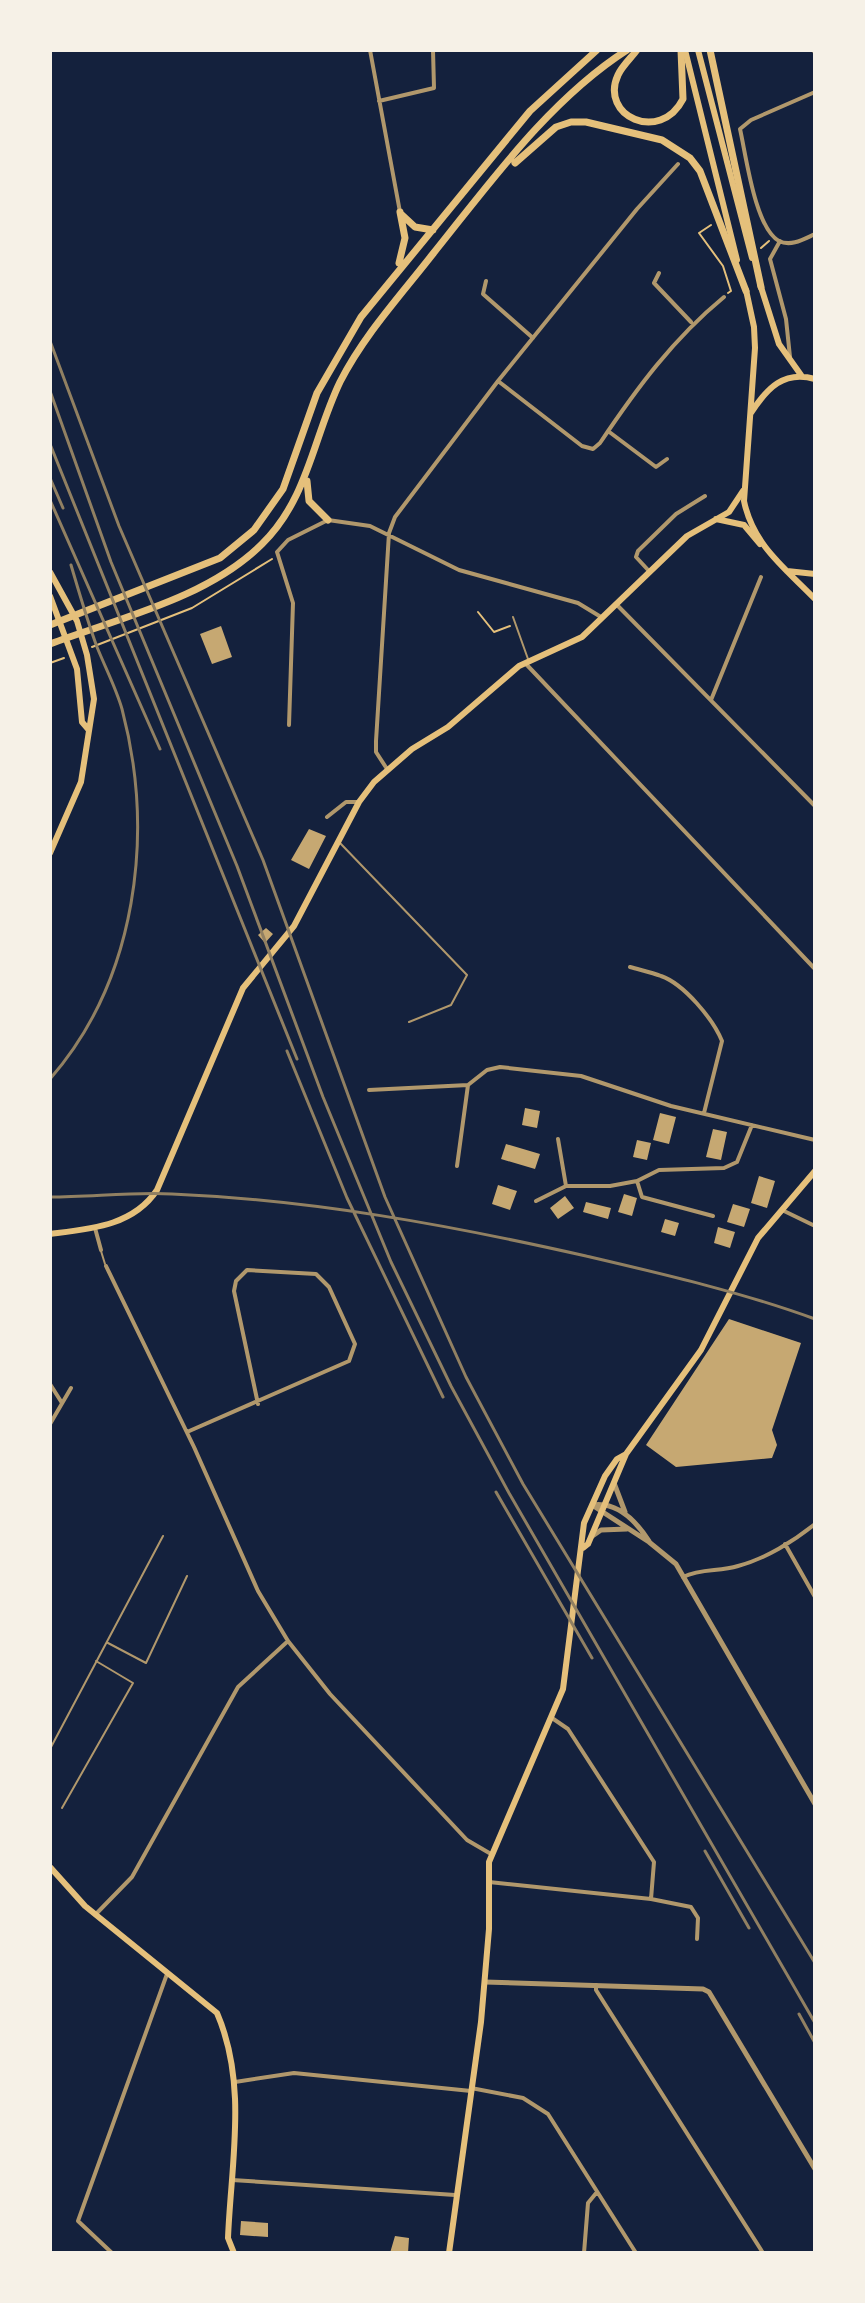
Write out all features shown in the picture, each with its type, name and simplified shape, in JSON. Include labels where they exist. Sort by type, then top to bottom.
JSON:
[{"type":"highway","points":[[50,625],[220,558],[237,546],[275,502],[290,474],[308,416],[328,370],[349,333],[530,111],[596,50]]},
{"type":"highway","points":[[50,644],[186,592],[229,570],[262,544],[289,511],[307,475],[328,411],[355,356],[480,196],[572,91],[627,50]]},
{"type":"highway","points":[[637,50],[618,75],[615,94],[623,112],[645,123],[665,120],[683,99],[683,50]]},
{"type":"highway","points":[[710,50],[761,287]]},
{"type":"highway","points":[[480,196],[542,137],[571,122],[662,140],[690,158],[700,171],[746,291]]},
{"type":"highway","points":[[400,212],[415,227],[433,230]]},
{"type":"highway","points":[[393,276],[403,256],[400,212]]},
{"type":"highway","points":[[307,475],[309,501],[328,520]]},
{"type":"main road","points":[[683,50],[754,327],[745,488],[748,523],[760,544]]},
{"type":"main road","points":[[698,50],[727,171],[776,335],[801,375]]},
{"type":"main road","points":[[751,413],[772,385],[801,375],[815,379]]},
{"type":"main road","points":[[50,1234],[95,1228],[146,1206],[157,1190],[243,988],[301,915],[359,802],[387,769],[448,727],[527,661],[574,642],[603,619],[687,536],[739,501],[745,488]]},
{"type":"main road","points":[[716,519],[744,525],[814,597]]},
{"type":"main road","points":[[787,571],[815,574]]},
{"type":"main road","points":[[50,572],[77,621],[87,655],[94,699],[93,723],[88,729],[81,782],[50,853]]},
{"type":"main road","points":[[50,596],[75,659],[82,722],[88,729]]},
{"type":"main road","points":[[449,2253],[485,1982],[489,1929],[487,1882],[491,1854],[563,1689],[583,1548],[591,1537],[626,1454],[701,1350],[744,1261],[815,1171]]},
{"type":"main road","points":[[583,1548],[580,1538],[605,1476],[617,1459],[626,1454]]},
{"type":"main road","points":[[50,1867],[95,1914],[217,2013],[226,2033],[235,2082],[237,2125],[228,2238],[234,2253]]},
{"type":"street","points":[[370,50],[400,212]]},
{"type":"street","points":[[379,101],[434,88],[433,50]]},
{"type":"street","points":[[815,92],[751,120],[740,129],[759,214],[780,241],[791,243],[815,234]]},
{"type":"street","points":[[387,769],[376,752],[376,741],[389,533],[395,517],[498,381],[637,209],[678,164]]},
{"type":"street","points":[[780,241],[770,259],[786,319],[790,359]]},
{"type":"street","points":[[659,273],[654,283],[692,323]]},
{"type":"street","points":[[486,281],[483,294],[533,338]]},
{"type":"street","points":[[498,381],[582,446],[593,449],[634,391],[692,323],[724,297]]},
{"type":"street","points":[[608,431],[656,467],[667,459]]},
{"type":"street","points":[[650,572],[636,557],[638,551],[676,514],[705,496]]},
{"type":"street","points":[[289,725],[293,603],[289,585],[276,558],[288,540],[328,520],[389,533],[459,570],[578,603],[603,619]]},
{"type":"street","points":[[711,700],[761,577]]},
{"type":"street","points":[[617,605],[815,806]]},
{"type":"street","points":[[527,661],[815,969]]},
{"type":"street","points":[[327,817],[346,802],[359,802]]},
{"type":"street","points":[[630,967],[663,976],[676,984],[717,1030],[722,1041],[704,1114]]},
{"type":"street","points":[[369,1090],[468,1085],[487,1070],[500,1067],[581,1076],[704,1114],[815,1140]]},
{"type":"street","points":[[457,1166],[468,1085]]},
{"type":"street","points":[[536,1201],[566,1186],[610,1186],[637,1181],[659,1170],[724,1168],[737,1162],[752,1125]]},
{"type":"street","points":[[558,1139],[566,1186]]},
{"type":"street","points":[[637,1181],[642,1197],[713,1216]]},
{"type":"street","points":[[782,1210],[815,1226]]},
{"type":"street","points":[[95,1228],[101,1250]]},
{"type":"street","points":[[106,1266],[142,1346],[187,1432],[258,1591],[288,1641],[330,1694],[467,1840],[491,1854]]},
{"type":"street","points":[[187,1432],[258,1404],[349,1361],[355,1344],[323,1278],[307,1272],[247,1270],[236,1281],[234,1291],[258,1404]]},
{"type":"street","points":[[50,1384],[62,1403]]},
{"type":"street","points":[[50,1424],[71,1388]]},
{"type":"street","points":[[614,1483],[625,1514]]},
{"type":"street","points":[[592,1505],[605,1503],[625,1514],[649,1542]]},
{"type":"street","points":[[592,1505],[601,1514],[649,1542],[676,1564],[815,1804]]},
{"type":"street","points":[[683,1577],[699,1569],[736,1567],[785,1544],[815,1524]]},
{"type":"street","points":[[591,1537],[601,1530],[628,1529]]},
{"type":"street","points":[[785,1544],[815,1597]]},
{"type":"street","points":[[95,1914],[132,1877],[238,1687],[288,1641]]},
{"type":"street","points":[[552,1718],[568,1729],[654,1862],[651,1899]]},
{"type":"street","points":[[487,1882],[674,1901],[696,1912],[697,1939]]},
{"type":"street","points":[[112,2253],[78,2221],[167,1974]]},
{"type":"street","points":[[485,1982],[697,1988],[709,1992],[815,2169]]},
{"type":"street","points":[[596,1985],[598,1993],[763,2253]]},
{"type":"street","points":[[235,2082],[294,2073],[508,2093],[536,2104],[548,2114],[636,2253]]},
{"type":"street","points":[[232,2180],[455,2195]]},
{"type":"street","points":[[584,2253],[588,2203],[597,2192]]},
{"type":"lane","points":[[513,617],[513,625],[527,661]]},
{"type":"lane","points":[[340,843],[467,975],[451,1005],[409,1022]]},
{"type":"lane","points":[[101,1250],[106,1266]]},
{"type":"lane","points":[[50,1749],[163,1536]]},
{"type":"lane","points":[[107,1643],[146,1663],[187,1576]]},
{"type":"lane","points":[[62,1808],[133,1683],[96,1661]]},
{"type":"path","points":[[705,226],[699,233],[723,266],[731,291],[724,297]]},
{"type":"path","points":[[760,246],[763,250],[772,239]]},
{"type":"path","points":[[92,647],[192,608],[267,561]]},
{"type":"path","points":[[478,612],[494,632],[513,625]]},
{"type":"path","points":[[50,663],[64,658]]},
{"type":"building","points":[[221,626],[232,657],[212,664],[200,634]]},
{"type":"building","points":[[309,829],[326,836],[309,869],[291,860]]},
{"type":"building","points":[[266,928],[273,934],[265,943],[258,935]]},
{"type":"building","points":[[525,1108],[540,1111],[537,1128],[522,1125]]},
{"type":"building","points":[[660,1113],[676,1117],[669,1144],[653,1140]]},
{"type":"building","points":[[713,1129],[727,1132],[721,1160],[706,1157]]},
{"type":"building","points":[[637,1140],[651,1143],[647,1160],[633,1157]]},
{"type":"building","points":[[506,1144],[540,1154],[535,1169],[501,1159]]},
{"type":"building","points":[[759,1176],[775,1181],[767,1208],[751,1203]]},
{"type":"building","points":[[498,1185],[517,1191],[510,1210],[492,1204]]},
{"type":"building","points":[[624,1194],[637,1198],[632,1216],[618,1212]]},
{"type":"building","points":[[565,1196],[574,1208],[558,1219],[550,1208]]},
{"type":"building","points":[[586,1202],[611,1208],[608,1219],[583,1212]]},
{"type":"building","points":[[733,1204],[750,1209],[744,1227],[727,1222]]},
{"type":"building","points":[[665,1219],[679,1223],[675,1236],[661,1232]]},
{"type":"building","points":[[718,1227],[735,1232],[730,1248],[714,1243]]},
{"type":"building","points":[[729,1319],[801,1343],[772,1430],[777,1445],[772,1458],[676,1467],[646,1445]]},
{"type":"building","points":[[241,2221],[268,2223],[268,2237],[240,2235]]},
{"type":"building","points":[[395,2236],[409,2238],[408,2253],[390,2253]]},
{"type":"railway","points":[[50,341],[119,526],[263,860],[385,1197],[466,1377],[523,1484],[815,1963]]},
{"type":"railway","points":[[50,391],[111,562],[237,866],[323,1097],[391,1262],[451,1386],[509,1493],[815,2023]]},
{"type":"railway","points":[[50,444],[297,1059]]},
{"type":"railway","points":[[50,478],[63,508]]},
{"type":"railway","points":[[50,500],[160,749]]},
{"type":"railway","points":[[50,1079],[79,1040],[103,997],[120,951],[131,903],[137,855],[137,805],[132,757],[122,709],[93,637],[71,565]]},
{"type":"railway","points":[[287,1051],[347,1198],[443,1397]]},
{"type":"railway","points":[[50,1197],[141,1194],[225,1197],[380,1216],[586,1256],[730,1292],[815,1319]]},
{"type":"railway","points":[[496,1492],[592,1658]]},
{"type":"railway","points":[[705,1851],[749,1928]]},
{"type":"railway","points":[[799,2014],[815,2043]]}]
